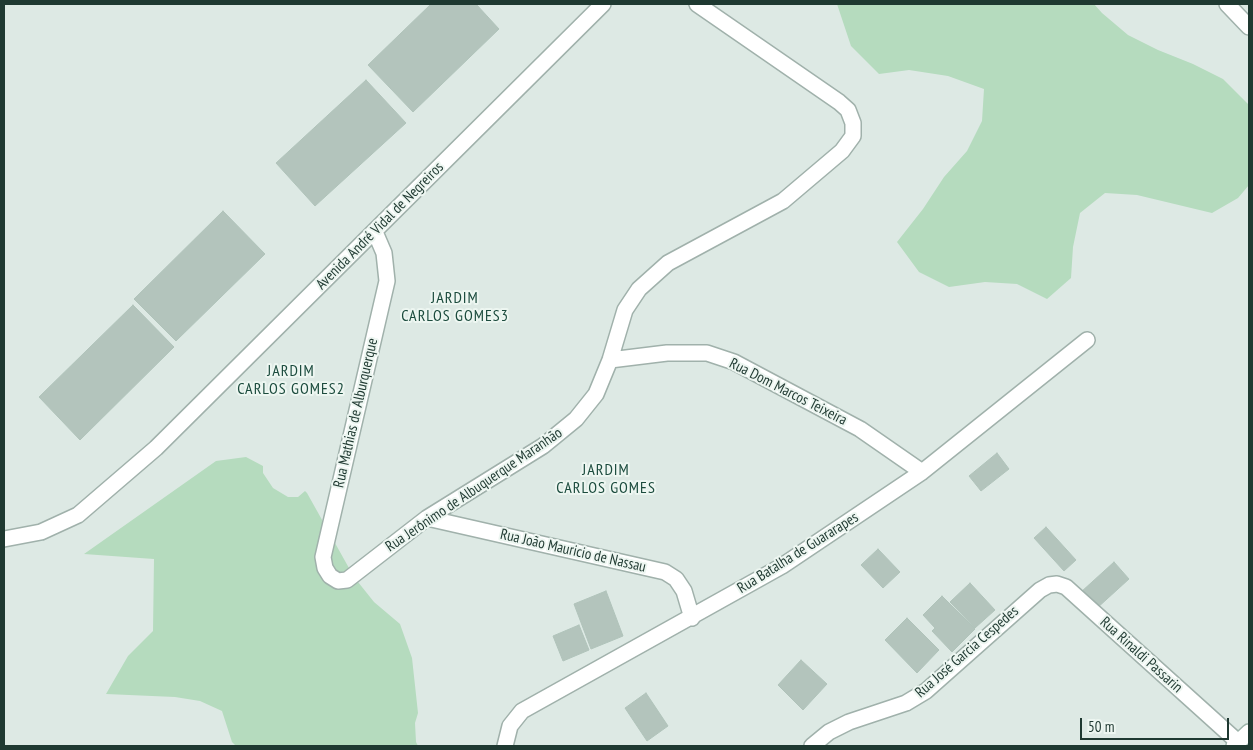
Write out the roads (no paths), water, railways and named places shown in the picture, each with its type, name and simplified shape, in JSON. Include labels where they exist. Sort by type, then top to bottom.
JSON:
[{"type":"street","name":"Avenida André Vidal de Negreiros","points":[[4,540],[41,532],[78,515],[156,448],[603,4]]},
{"type":"street","name":"Rua Jerônimo de Albuquerque Maranhão","points":[[347,580],[427,518],[543,446],[576,419],[596,394],[610,360],[625,310],[639,289],[668,263],[783,200],[842,151],[853,136],[853,123],[848,110],[839,102],[697,4]]},
{"type":"street","points":[[1227,4],[1249,27]]},
{"type":"street","name":"Rua Mathias de Alburquerque","points":[[347,580],[338,581],[330,576],[325,568],[323,556],[387,281],[384,253],[375,232]]},
{"type":"street","name":"Rua Batalha de Guararapes","points":[[505,746],[510,726],[522,711],[692,618],[782,566],[922,472],[1087,340]]},
{"type":"street","name":"Rua Dom Marcos Teixeira","points":[[610,360],[667,354],[707,354],[734,362],[860,429],[922,472]]},
{"type":"street","name":"Rua João Mauricio de Nassau","points":[[427,518],[665,572],[676,579],[684,590],[692,618]]},
{"type":"street","name":"Rua José Garcia Cespedes","points":[[812,746],[830,732],[849,722],[906,704],[926,692],[1040,590],[1049,585],[1057,584],[1066,588]]},
{"type":"street","name":"Rua Rinaldi Passarin","points":[[1066,588],[1240,740]]},
{"type":"district","name":"JARDIM CARLOS GOMES3","points":[[455,307]]},
{"type":"district","name":"JARDIM CARLOS GOMES2","points":[[291,380]]},
{"type":"district","name":"JARDIM CARLOS GOMES","points":[[606,479]]}]
